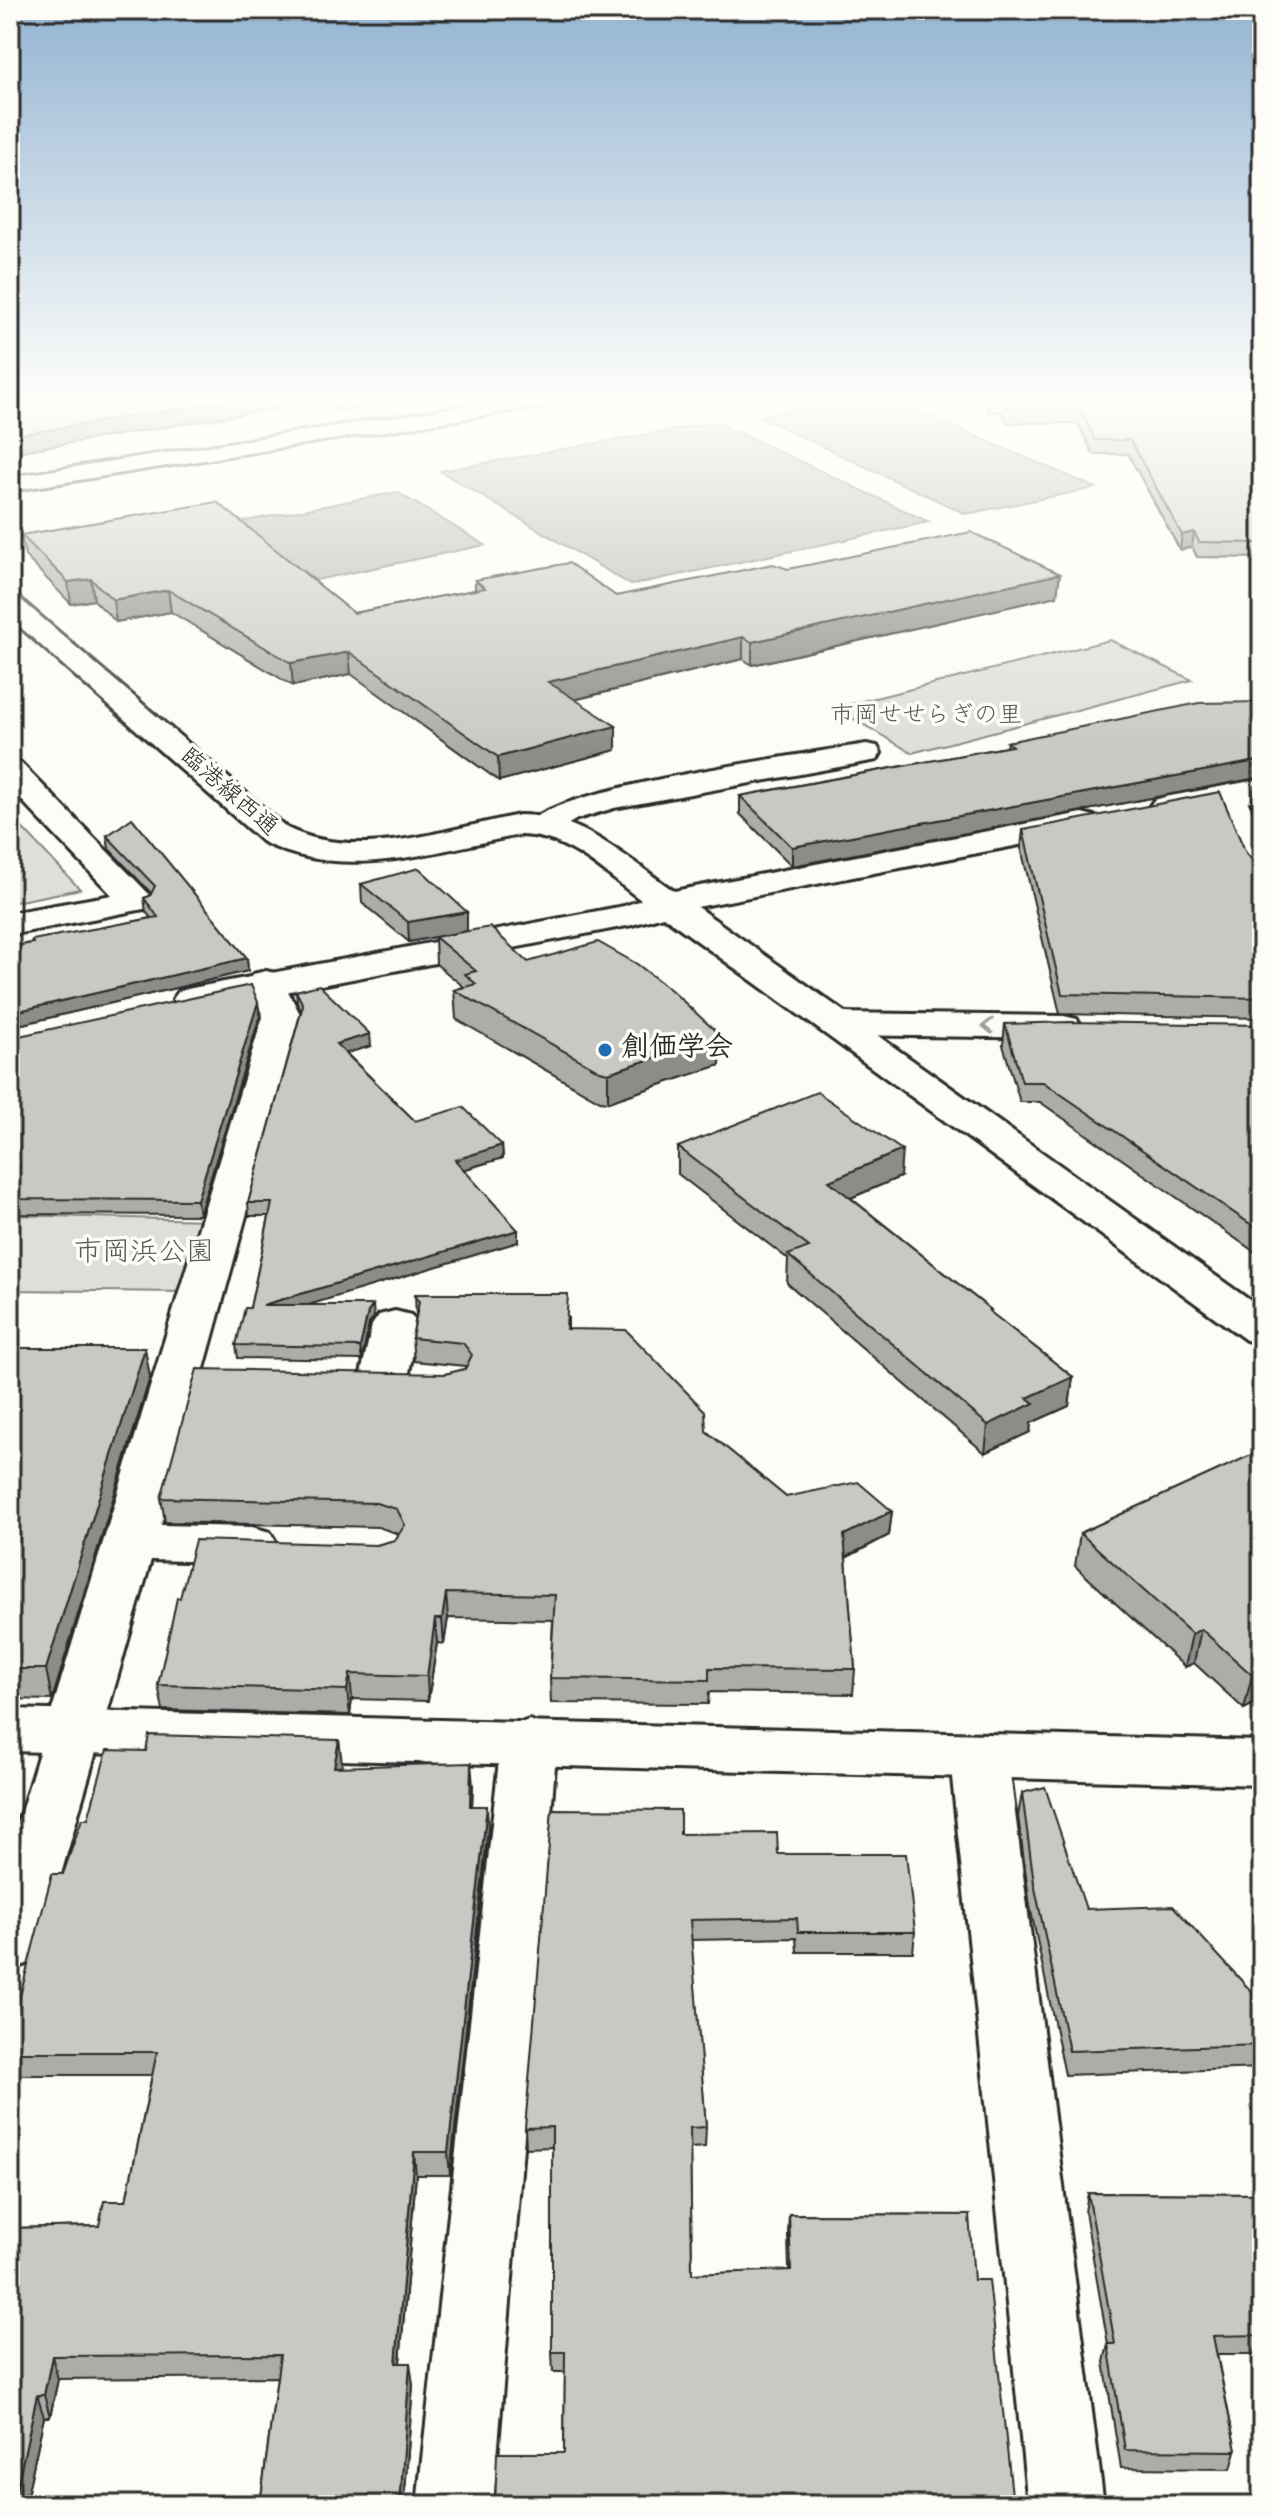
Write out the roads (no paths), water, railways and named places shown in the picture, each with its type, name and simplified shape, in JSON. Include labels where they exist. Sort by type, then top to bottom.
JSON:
[{"type":"street","name":"臨港線西通","points":[[10,604],[275,835],[296,847],[313,852],[357,853],[498,828],[543,825]]},
{"type":"street","points":[[543,825],[566,812],[609,799],[866,753]]},
{"type":"street","points":[[10,770],[137,901],[10,924]]},
{"type":"street","points":[[161,1006],[266,982],[632,915],[666,903],[1246,792],[1260,862]]},
{"type":"street","points":[[543,825],[573,835],[1257,1323]]},
{"type":"street","points":[[10,1944],[130,1542],[202,1374],[282,1016],[266,982]]},
{"type":"street","points":[[836,1024],[1104,1028]]},
{"type":"street","points":[[384,1378],[395,1325]]},
{"type":"street","points":[[336,1377],[431,1379]]},
{"type":"street","points":[[130,1542],[301,1546]]},
{"type":"street","points":[[10,1730],[529,1742],[979,1758],[1262,1763]]},
{"type":"street","points":[[455,2505],[529,1742]]},
{"type":"street","points":[[979,1758],[1066,2505]]},
{"type":"place","name":"創価学会","points":[[605,1050]]},
{"type":"park label","name":"市岡せせらぎの里","points":[[926,717]]},
{"type":"park label","name":"市岡浜公園","points":[[144,1255]]}]
